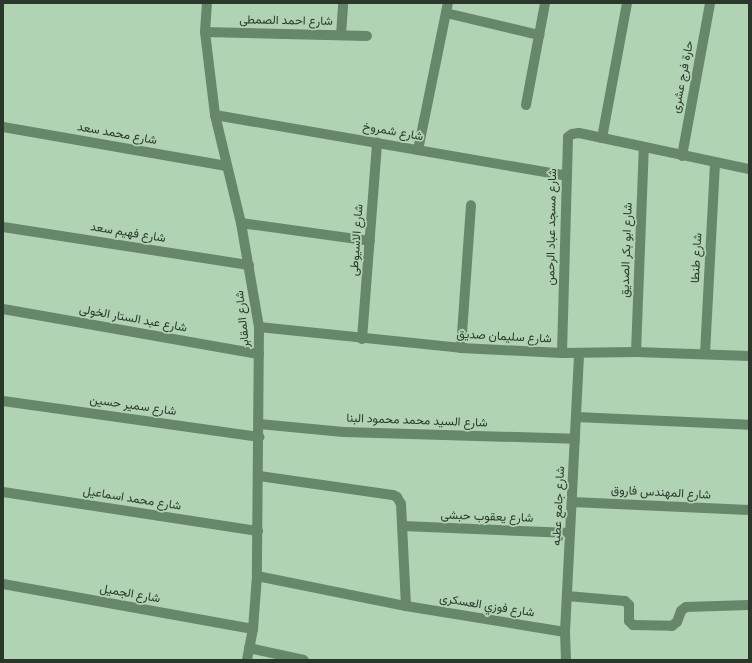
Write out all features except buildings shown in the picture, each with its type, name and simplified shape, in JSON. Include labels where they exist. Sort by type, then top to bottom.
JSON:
[{"type":"street","name":"شارع المقابر","points":[[208,3],[205,32],[215,115],[242,223],[259,327],[258,576],[253,629],[247,660]]},
{"type":"street","points":[[341,35],[344,3]]},
{"type":"street","points":[[526,105],[545,3]]},
{"type":"street","points":[[627,3],[602,138],[749,169]]},
{"type":"street","name":"حارة فرج عشرى","points":[[682,156],[710,3]]},
{"type":"street","points":[[418,150],[447,8],[539,35]]},
{"type":"street","name":"شارع احمد الصمطى","points":[[205,32],[367,36]]},
{"type":"street","name":"شارع شمروخ","points":[[215,115],[567,176]]},
{"type":"street","name":"شارع محمد سعد","points":[[3,127],[227,166]]},
{"type":"street","name":"شارع مسجد عباد الرحمن","points":[[562,353],[568,137],[572,134],[579,133],[602,138]]},
{"type":"street","name":"شارع الاسيوطى","points":[[362,338],[378,143]]},
{"type":"street","name":"شارع ابو بكر الصديق","points":[[636,352],[644,148]]},
{"type":"street","name":"شارع طنطا","points":[[705,354],[715,163]]},
{"type":"street","points":[[462,348],[471,205]]},
{"type":"street","points":[[242,223],[370,242]]},
{"type":"street","name":"شارع فهيم سعد","points":[[3,227],[249,265]]},
{"type":"street","name":"شارع عبد الستار الخولى","points":[[3,309],[259,354]]},
{"type":"street","name":"شارع سليمان صديق","points":[[259,327],[462,348],[562,353],[636,352],[749,356]]},
{"type":"street","name":"شارع جامع عطيه","points":[[566,660],[565,632],[579,353]]},
{"type":"street","name":"شارع سمير حسين","points":[[3,401],[259,437]]},
{"type":"street","points":[[576,416],[749,425]]},
{"type":"street","name":"شارع السيد محمد محمود البنا","points":[[259,424],[344,432],[575,439]]},
{"type":"street","points":[[259,476],[393,495],[397,497],[401,504],[403,526],[406,606]]},
{"type":"street","name":"شارع محمد اسماعيل","points":[[3,492],[258,531]]},
{"type":"street","name":"شارع المهندس فاروق","points":[[572,502],[749,510]]},
{"type":"street","name":"شارع يعقوب حبشى","points":[[403,526],[570,533]]},
{"type":"street","name":"شارع فوزي العسكرى","points":[[258,576],[406,606],[565,632]]},
{"type":"street","name":"شارع الجميل","points":[[3,584],[253,629]]},
{"type":"street","points":[[567,596],[625,601],[629,605],[629,621],[633,625],[672,626],[677,622],[681,611],[686,607],[749,605]]},
{"type":"street","points":[[249,648],[304,660]]}]
